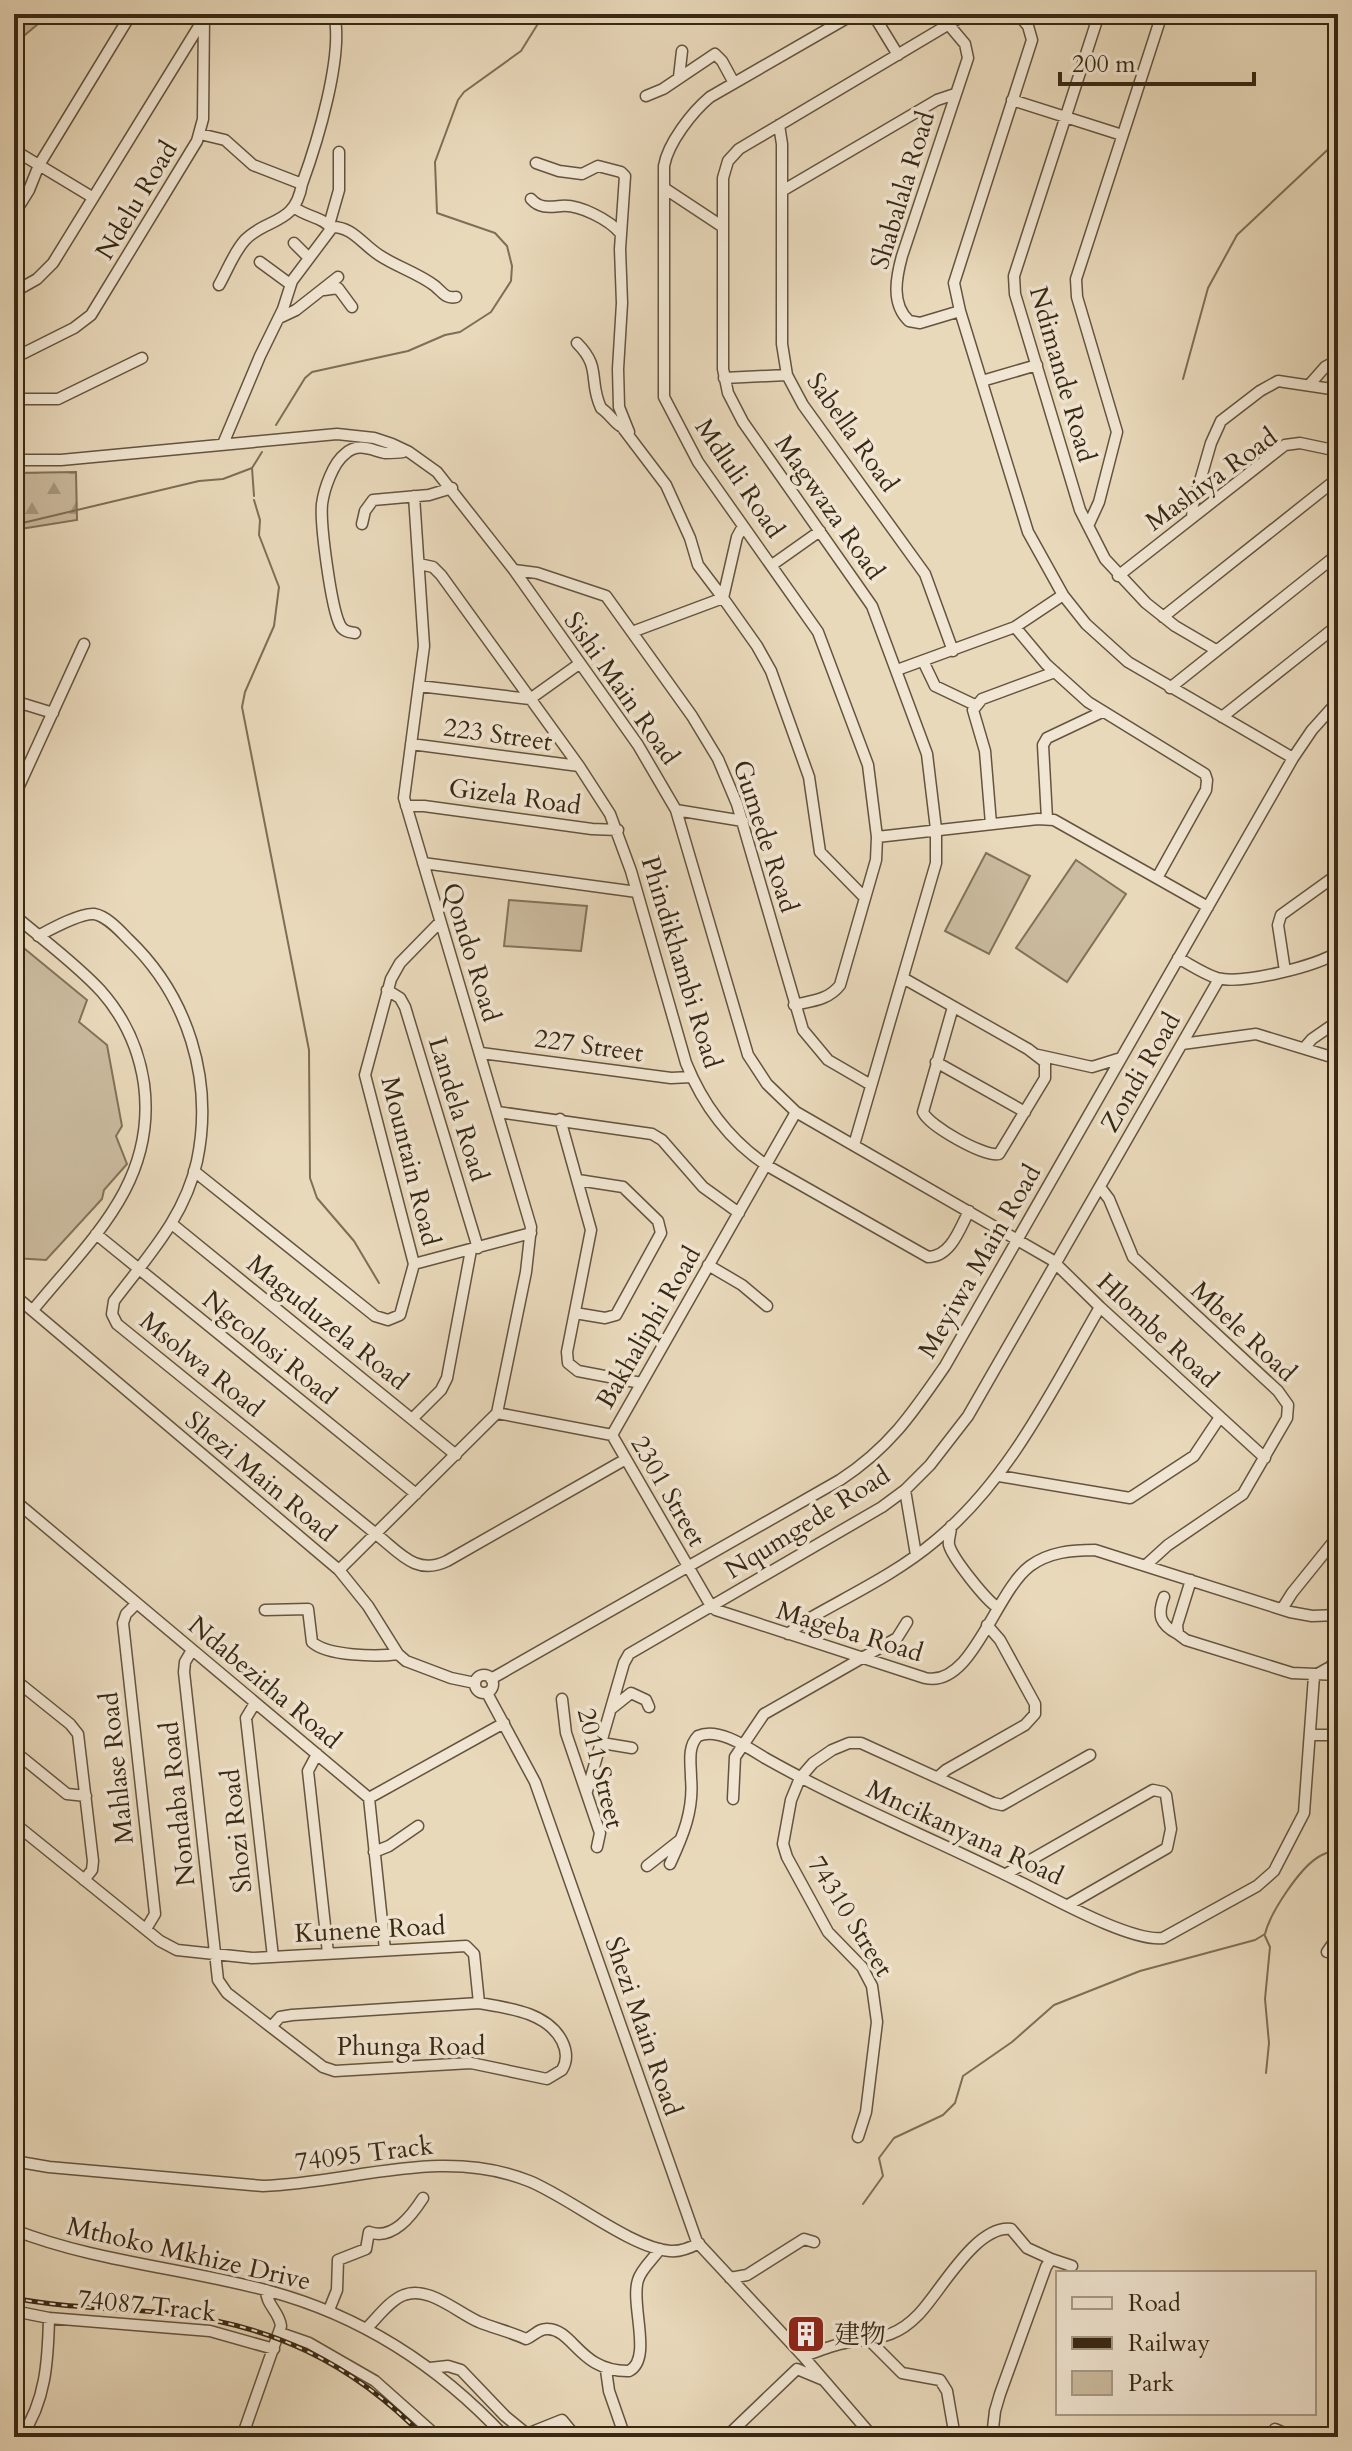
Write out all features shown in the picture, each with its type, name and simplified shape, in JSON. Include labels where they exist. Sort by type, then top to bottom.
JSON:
[{"type":"street","points":[[14,214],[29,190],[39,165],[131,14]]},
{"type":"street","points":[[219,285],[244,242],[255,232],[280,220],[294,207],[330,85],[338,29],[334,14]]},
{"type":"street","name":"Mdluli Road","points":[[794,1005],[834,994],[840,985],[876,860],[877,837],[868,765],[829,657],[814,625],[698,462],[664,397],[665,160],[705,102],[854,14]]},
{"type":"street","points":[[873,14],[898,55]]},
{"type":"street","name":"Magwaza Road","points":[[854,1145],[936,863],[936,829],[927,754],[872,606],[743,422],[728,393],[724,378],[723,178],[728,161],[739,149],[966,14]]},
{"type":"street","points":[[1018,14],[1028,26],[1032,40],[954,283],[1028,532],[1063,595],[1103,641],[1128,662],[1170,688],[1293,758]]},
{"type":"street","points":[[1088,526],[1099,502],[1117,432],[1075,291],[1076,279],[1162,14]]},
{"type":"street","name":"Ndimande Road","points":[[1098,15],[1013,282],[1080,510],[1105,559],[1118,576],[1163,617],[1216,650]]},
{"type":"street","points":[[14,292],[47,272],[204,16]]},
{"type":"street","name":"Ndelu Road","points":[[14,358],[74,328],[91,315],[200,134],[203,119],[204,16]]},
{"type":"street","name":"Shabalala Road","points":[[949,25],[968,52],[902,256],[896,286],[902,313],[909,321],[920,323],[960,311]]},
{"type":"street","points":[[679,77],[682,51]]},
{"type":"street","points":[[646,96],[663,89],[717,54],[734,83]]},
{"type":"street","points":[[782,191],[937,100],[955,94]]},
{"type":"street","points":[[1012,100],[1122,135]]},
{"type":"street","name":"Sabella Road","points":[[779,125],[782,144],[782,344],[787,375],[803,405],[925,574],[953,651]]},
{"type":"street","points":[[200,134],[225,140],[253,165],[302,184]]},
{"type":"street","points":[[14,150],[92,197]]},
{"type":"street","points":[[223,444],[279,318],[290,284],[327,235],[339,190],[339,152]]},
{"type":"street","points":[[536,163],[559,171],[582,174],[598,166],[623,173],[619,407],[632,440]]},
{"type":"street","points":[[664,188],[723,227]]},
{"type":"street","points":[[531,199],[539,206],[575,208],[599,218],[621,234]]},
{"type":"street","points":[[294,207],[330,226],[358,235],[363,243],[383,258],[412,271],[446,296],[456,297]]},
{"type":"street","points":[[294,243],[309,258]]},
{"type":"street","points":[[260,262],[290,284]]},
{"type":"street","points":[[279,318],[296,310],[338,277]]},
{"type":"street","points":[[322,290],[338,288],[352,307]]},
{"type":"street","points":[[577,343],[593,362],[594,388],[601,408],[622,427],[666,485],[690,538],[698,565],[757,646],[771,671],[809,777],[820,852],[865,898]]},
{"type":"street","points":[[14,399],[58,399],[142,358]]},
{"type":"street","points":[[1310,384],[1325,367],[1338,360]]},
{"type":"street","points":[[982,381],[1037,365]]},
{"type":"street","points":[[724,378],[787,375]]},
{"type":"street","points":[[1192,518],[1207,455],[1221,421],[1271,384],[1285,381],[1338,390]]},
{"type":"street","name":"Sishi Main Road","points":[[14,460],[61,460],[337,434],[374,438],[409,452],[437,472],[514,570],[644,754],[676,810],[742,1040],[760,1075],[777,1096],[796,1112],[1018,1239]]},
{"type":"street","name":"Mashiya Road","points":[[1118,576],[1285,445],[1300,443],[1338,451]]},
{"type":"street","points":[[355,633],[341,627],[336,611],[327,569],[322,513],[325,494],[338,461],[346,452],[362,447],[384,453],[409,452]]},
{"type":"street","points":[[1163,617],[1338,478]]},
{"type":"street","points":[[362,524],[365,511],[373,500],[452,488]]},
{"type":"street","name":"Qondo Road","points":[[414,496],[424,646],[404,792],[406,806],[525,1200],[531,1233],[497,1413]]},
{"type":"street","points":[[723,598],[737,537],[743,526]]},
{"type":"street","points":[[772,565],[820,531]]},
{"type":"street","points":[[1170,688],[1338,554]]},
{"type":"street","name":"Phindikhambi Road","points":[[419,564],[433,567],[441,575],[601,797],[618,830],[680,1046],[692,1077],[718,1121],[742,1147],[766,1165],[928,1257],[942,1255],[969,1211]]},
{"type":"street","name":"Gumede Road","points":[[514,570],[537,573],[602,593],[706,738],[743,821],[803,1030],[816,1049],[836,1065],[871,1085]]},
{"type":"street","points":[[897,670],[1015,627],[1063,595]]},
{"type":"street","points":[[632,632],[723,598]]},
{"type":"street","points":[[1222,717],[1338,625]]},
{"type":"street","points":[[1015,627],[1055,672],[1102,712],[1200,770],[1207,780],[1206,790],[1157,878]]},
{"type":"street","points":[[14,796],[84,644]]},
{"type":"street","points":[[923,661],[935,686],[975,705]]},
{"type":"street","points":[[419,686],[530,699],[579,664]]},
{"type":"street","points":[[991,824],[985,751],[974,716],[975,705],[982,699],[1055,672]]},
{"type":"street","points":[[14,701],[53,713]]},
{"type":"street","name":"Meyiwa Main Road","points":[[491,1679],[840,1480],[877,1453],[906,1423],[945,1366],[1293,758],[1312,730],[1338,701]]},
{"type":"street","points":[[1047,819],[1043,745],[1047,738],[1102,712]]},
{"type":"street","name":"223 Street","points":[[411,744],[579,766]]},
{"type":"street","name":"Gizela Road","points":[[406,806],[618,830]]},
{"type":"street","points":[[676,810],[743,821]]},
{"type":"street","points":[[877,837],[1047,819],[1060,823],[1208,907]]},
{"type":"street","points":[[423,863],[637,892]]},
{"type":"street","points":[[1285,971],[1278,925],[1281,915],[1338,874]]},
{"type":"street","points":[[14,915],[92,982],[112,1006],[134,1046],[143,1077],[146,1114],[142,1152],[131,1181],[96,1234],[33,1310]]},
{"type":"street","name":"Msolwa Road","points":[[38,936],[87,915],[101,916],[144,955],[163,978],[187,1027],[197,1064],[202,1112],[194,1171],[172,1224],[114,1301],[111,1310],[114,1320],[414,1563],[433,1567],[626,1459]]},
{"type":"street","name":"Mountain Road","points":[[194,1171],[380,1319],[392,1320],[402,1312],[414,1264],[365,1079],[387,990],[400,963],[440,922]]},
{"type":"street","points":[[1178,958],[1219,979],[1235,979],[1319,963],[1338,952]]},
{"type":"street","points":[[903,978],[1036,1054],[1045,1062],[1047,1073],[1005,1148],[993,1155],[929,1122],[923,1112],[953,1007]]},
{"type":"street","name":"Zondi Road","points":[[1100,1187],[1219,979]]},
{"type":"street","name":"Landela Road","points":[[387,990],[400,998],[405,1007],[474,1249],[447,1378],[441,1390],[412,1419]]},
{"type":"street","points":[[1305,1047],[1338,1021]]},
{"type":"street","points":[[1182,1044],[1256,1034],[1338,1059]]},
{"type":"street","name":"227 Street","points":[[481,1053],[671,1078],[692,1077]]},
{"type":"street","points":[[1036,1054],[1092,1067],[1121,1058]]},
{"type":"street","points":[[936,1062],[1025,1112]]},
{"type":"street","points":[[498,1112],[642,1131],[657,1136],[703,1187],[739,1213]]},
{"type":"street","name":"Bakhaliphi Road","points":[[497,1413],[612,1435],[796,1112]]},
{"type":"street","points":[[560,1119],[591,1230],[567,1352],[571,1367],[641,1383]]},
{"type":"street","points":[[575,1313],[605,1318],[616,1315],[661,1233],[658,1221],[623,1187],[578,1180]]},
{"type":"street","name":"Nqumgede Road","points":[[587,1791],[629,1654],[863,1520],[905,1490],[948,1444],[968,1416],[1100,1187]]},
{"type":"street","name":"Mbele Road","points":[[1100,1187],[1109,1199],[1133,1257],[1286,1401],[1289,1412],[1243,1494],[1168,1545],[1146,1565]]},
{"type":"street","name":"Maguduzela Road","points":[[172,1224],[456,1455]]},
{"type":"street","points":[[414,1264],[531,1233]]},
{"type":"street","name":"Ngcolosi Road","points":[[96,1234],[416,1494]]},
{"type":"street","name":"Hlombe Road","points":[[1018,1239],[1057,1263],[1100,1307],[1265,1458]]},
{"type":"street","points":[[708,1265],[742,1285],[767,1306]]},
{"type":"street","name":"Shezi Main Road","points":[[14,1295],[339,1570],[368,1606],[398,1654],[413,1665],[475,1683],[478,1691],[487,1693],[535,1782],[693,2233],[873,2437]]},
{"type":"street","points":[[751,1308],[757,1298]]},
{"type":"street","points":[[788,1634],[916,1555],[951,1526],[999,1476],[1100,1307]]},
{"type":"street","points":[[339,1570],[497,1413]]},
{"type":"street","points":[[999,1476],[1130,1498],[1194,1456],[1220,1417]]},
{"type":"street","name":"2301 Street","points":[[612,1435],[688,1568]]},
{"type":"street","points":[[905,1490],[916,1555]]},
{"type":"street","name":"Ndabezitha Road","points":[[14,1500],[369,1798]]},
{"type":"street","points":[[951,1526],[949,1546],[959,1564],[997,1607]]},
{"type":"street","points":[[1282,1609],[1338,1536]]},
{"type":"street","name":"Mageba Road","points":[[711,1606],[721,1613],[939,1679],[962,1666],[1012,1583],[1032,1564],[1062,1552],[1095,1550],[1282,1609],[1312,1616],[1338,1615]]},
{"type":"street","points":[[688,1568],[711,1606]]},
{"type":"street","points":[[1182,1637],[1177,1625],[1191,1580]]},
{"type":"street","points":[[1164,1597],[1158,1613],[1169,1629],[1182,1637],[1275,1669],[1314,1676],[1338,1675]]},
{"type":"street","name":"Mahlase Road","points":[[136,1604],[126,1614],[123,1623],[155,1914],[146,1929]]},
{"type":"street","points":[[265,1610],[308,1609],[312,1642],[319,1648],[373,1656],[398,1654]]},
{"type":"street","points":[[733,1799],[735,1757],[764,1714],[897,1638],[907,1622]]},
{"type":"street","points":[[938,1777],[1025,1725],[1035,1714],[1035,1704],[995,1633],[987,1625]]},
{"type":"street","name":"Nondaba Road","points":[[192,1650],[185,1662],[184,1672],[216,1955]]},
{"type":"street","points":[[1314,1676],[1330,1667],[1338,1657]]},
{"type":"street","points":[[475,1683],[480,1676],[491,1679],[493,1687],[487,1693]]},
{"type":"street","name":"Mncikanyana Road","points":[[1090,1755],[1002,1805],[855,1742],[818,1759],[800,1778],[1068,1905],[1146,1938],[1163,1938],[1265,1880],[1280,1862],[1302,1820],[1314,1676]]},
{"type":"street","points":[[14,1679],[78,1734],[93,1861],[92,1870],[84,1880]]},
{"type":"street","points":[[611,1709],[631,1693],[646,1700],[649,1707]]},
{"type":"street","name":"2011 Street","points":[[562,1699],[564,1724],[600,1833],[597,1847]]},
{"type":"street","name":"Shozi Road","points":[[255,1703],[246,1718],[273,1957]]},
{"type":"street","points":[[385,1950],[369,1798],[504,1723]]},
{"type":"street","points":[[670,1864],[690,1814],[693,1740],[704,1733],[711,1733],[742,1745],[800,1778]]},
{"type":"street","points":[[1310,1735],[1338,1735]]},
{"type":"street","points":[[602,1743],[632,1748]]},
{"type":"street","points":[[14,1751],[67,1794],[86,1796]]},
{"type":"street","points":[[317,1754],[308,1771],[328,1953]]},
{"type":"street","name":"74310 Street","points":[[800,1778],[789,1808],[783,1848],[828,1932],[854,1957],[869,1978],[875,1998],[877,2022],[866,2112],[858,2137]]},
{"type":"street","points":[[1006,1874],[1153,1790],[1163,1792],[1171,1829],[1167,1848],[1068,1905]]},
{"type":"street","name":"Kunene Road","points":[[14,1823],[169,1948],[242,1958],[457,1946],[470,1948],[474,1954],[479,2003]]},
{"type":"street","points":[[374,1852],[389,1846],[418,1826]]},
{"type":"street","points":[[647,1866],[682,1839]]},
{"type":"street","points":[[1338,1936],[1327,1952],[1338,1952]]},
{"type":"street","points":[[216,1955],[220,1986],[271,2027]]},
{"type":"street","name":"Phunga Road","points":[[479,2003],[526,2013],[553,2028],[561,2038],[566,2055],[562,2070],[547,2079],[471,2063],[335,2071],[323,2067],[271,2027],[286,2015],[479,2003]]},
{"type":"street","name":"74095 Track","points":[[14,2161],[49,2167],[263,2186],[293,2185],[422,2165],[464,2165],[528,2180],[562,2196],[622,2232],[660,2249]]},
{"type":"street","points":[[329,2310],[337,2290],[338,2260],[366,2249],[369,2232],[386,2234],[410,2219],[423,2198]]},
{"type":"street","points":[[803,2356],[832,2346],[870,2341],[897,2332],[930,2303],[952,2269],[980,2242],[997,2231],[1011,2229],[1027,2248],[1072,2266]]},
{"type":"street","name":"Mthoko Mkhize Drive","points":[[14,2230],[73,2250],[266,2290],[329,2310],[367,2328],[430,2368],[473,2403],[505,2437]]},
{"type":"street","points":[[730,2278],[747,2275],[804,2239],[814,2242]]},
{"type":"street","points":[[367,2328],[401,2297],[409,2294],[439,2299],[475,2320],[529,2339],[538,2331],[550,2329],[564,2335],[587,2359],[606,2370],[629,2371],[637,2365],[640,2351],[637,2283],[660,2249],[679,2251],[699,2243]]},
{"type":"street","points":[[992,2437],[995,2411],[1003,2385],[1051,2259]]},
{"type":"street","points":[[242,2437],[280,2333],[280,2319],[266,2299],[266,2290]]},
{"type":"street","name":"74087 Track","points":[[14,2311],[49,2318],[210,2331],[274,2349]]},
{"type":"street","points":[[21,2437],[42,2389],[47,2363],[49,2318]]},
{"type":"street","points":[[280,2333],[309,2343],[375,2381],[438,2437]]},
{"type":"street","points":[[870,2341],[902,2373],[940,2380],[947,2391],[955,2437]]},
{"type":"street","points":[[430,2368],[448,2366],[461,2370],[528,2436],[562,2420],[576,2437]]},
{"type":"street","points":[[726,2437],[797,2369],[823,2380]]},
{"type":"street","points":[[606,2370],[609,2391],[625,2437]]},
{"type":"street","points":[[1275,2429],[1282,2432],[1284,2437]]},
{"type":"green space","points":[[14,14],[50,14],[14,44]]},
{"type":"green space","points":[[76,472],[77,520],[14,530],[14,473]]},
{"type":"green space","points":[[986,853],[1030,876],[989,954],[945,931]]},
{"type":"green space","points":[[1076,860],[1126,894],[1067,982],[1016,948]]},
{"type":"green space","points":[[509,900],[587,906],[581,951],[504,946]]},
{"type":"green space","points":[[14,940],[87,1000],[79,1022],[107,1045],[122,1126],[116,1136],[127,1164],[104,1190],[102,1199],[46,1260],[14,1258]]},
{"type":"waterway","points":[[276,425],[305,378],[312,372],[408,351],[460,332],[491,312],[511,281],[512,266],[507,246],[495,233],[437,213],[435,162],[458,100],[464,92],[521,51],[544,14]]},
{"type":"waterway","points":[[1183,379],[1208,288],[1237,235],[1338,140]]},
{"type":"waterway","points":[[254,496],[252,468],[262,452]]},
{"type":"waterway","points":[[14,525],[199,481],[223,479],[252,468]]},
{"type":"waterway","points":[[254,500],[260,520],[259,535],[279,587],[274,626],[245,692],[242,707],[309,1050],[310,1178],[317,1198],[354,1241],[379,1283]]},
{"type":"waterway","points":[[863,2204],[883,2176],[879,2158],[894,2138],[943,2115],[955,2103],[963,2076],[1012,2042],[1054,2005],[1140,1971],[1255,1940],[1265,1934],[1279,1903],[1304,1870],[1320,1856],[1338,1849]]},
{"type":"waterway","points":[[1265,1936],[1270,1947],[1265,1999],[1269,2043],[1266,2073]]},
{"type":"railway","points":[[14,2298],[204,2318],[274,2337],[338,2368],[368,2388],[424,2437]]},
{"type":"place","name":"建物","points":[[806,2334]]}]
